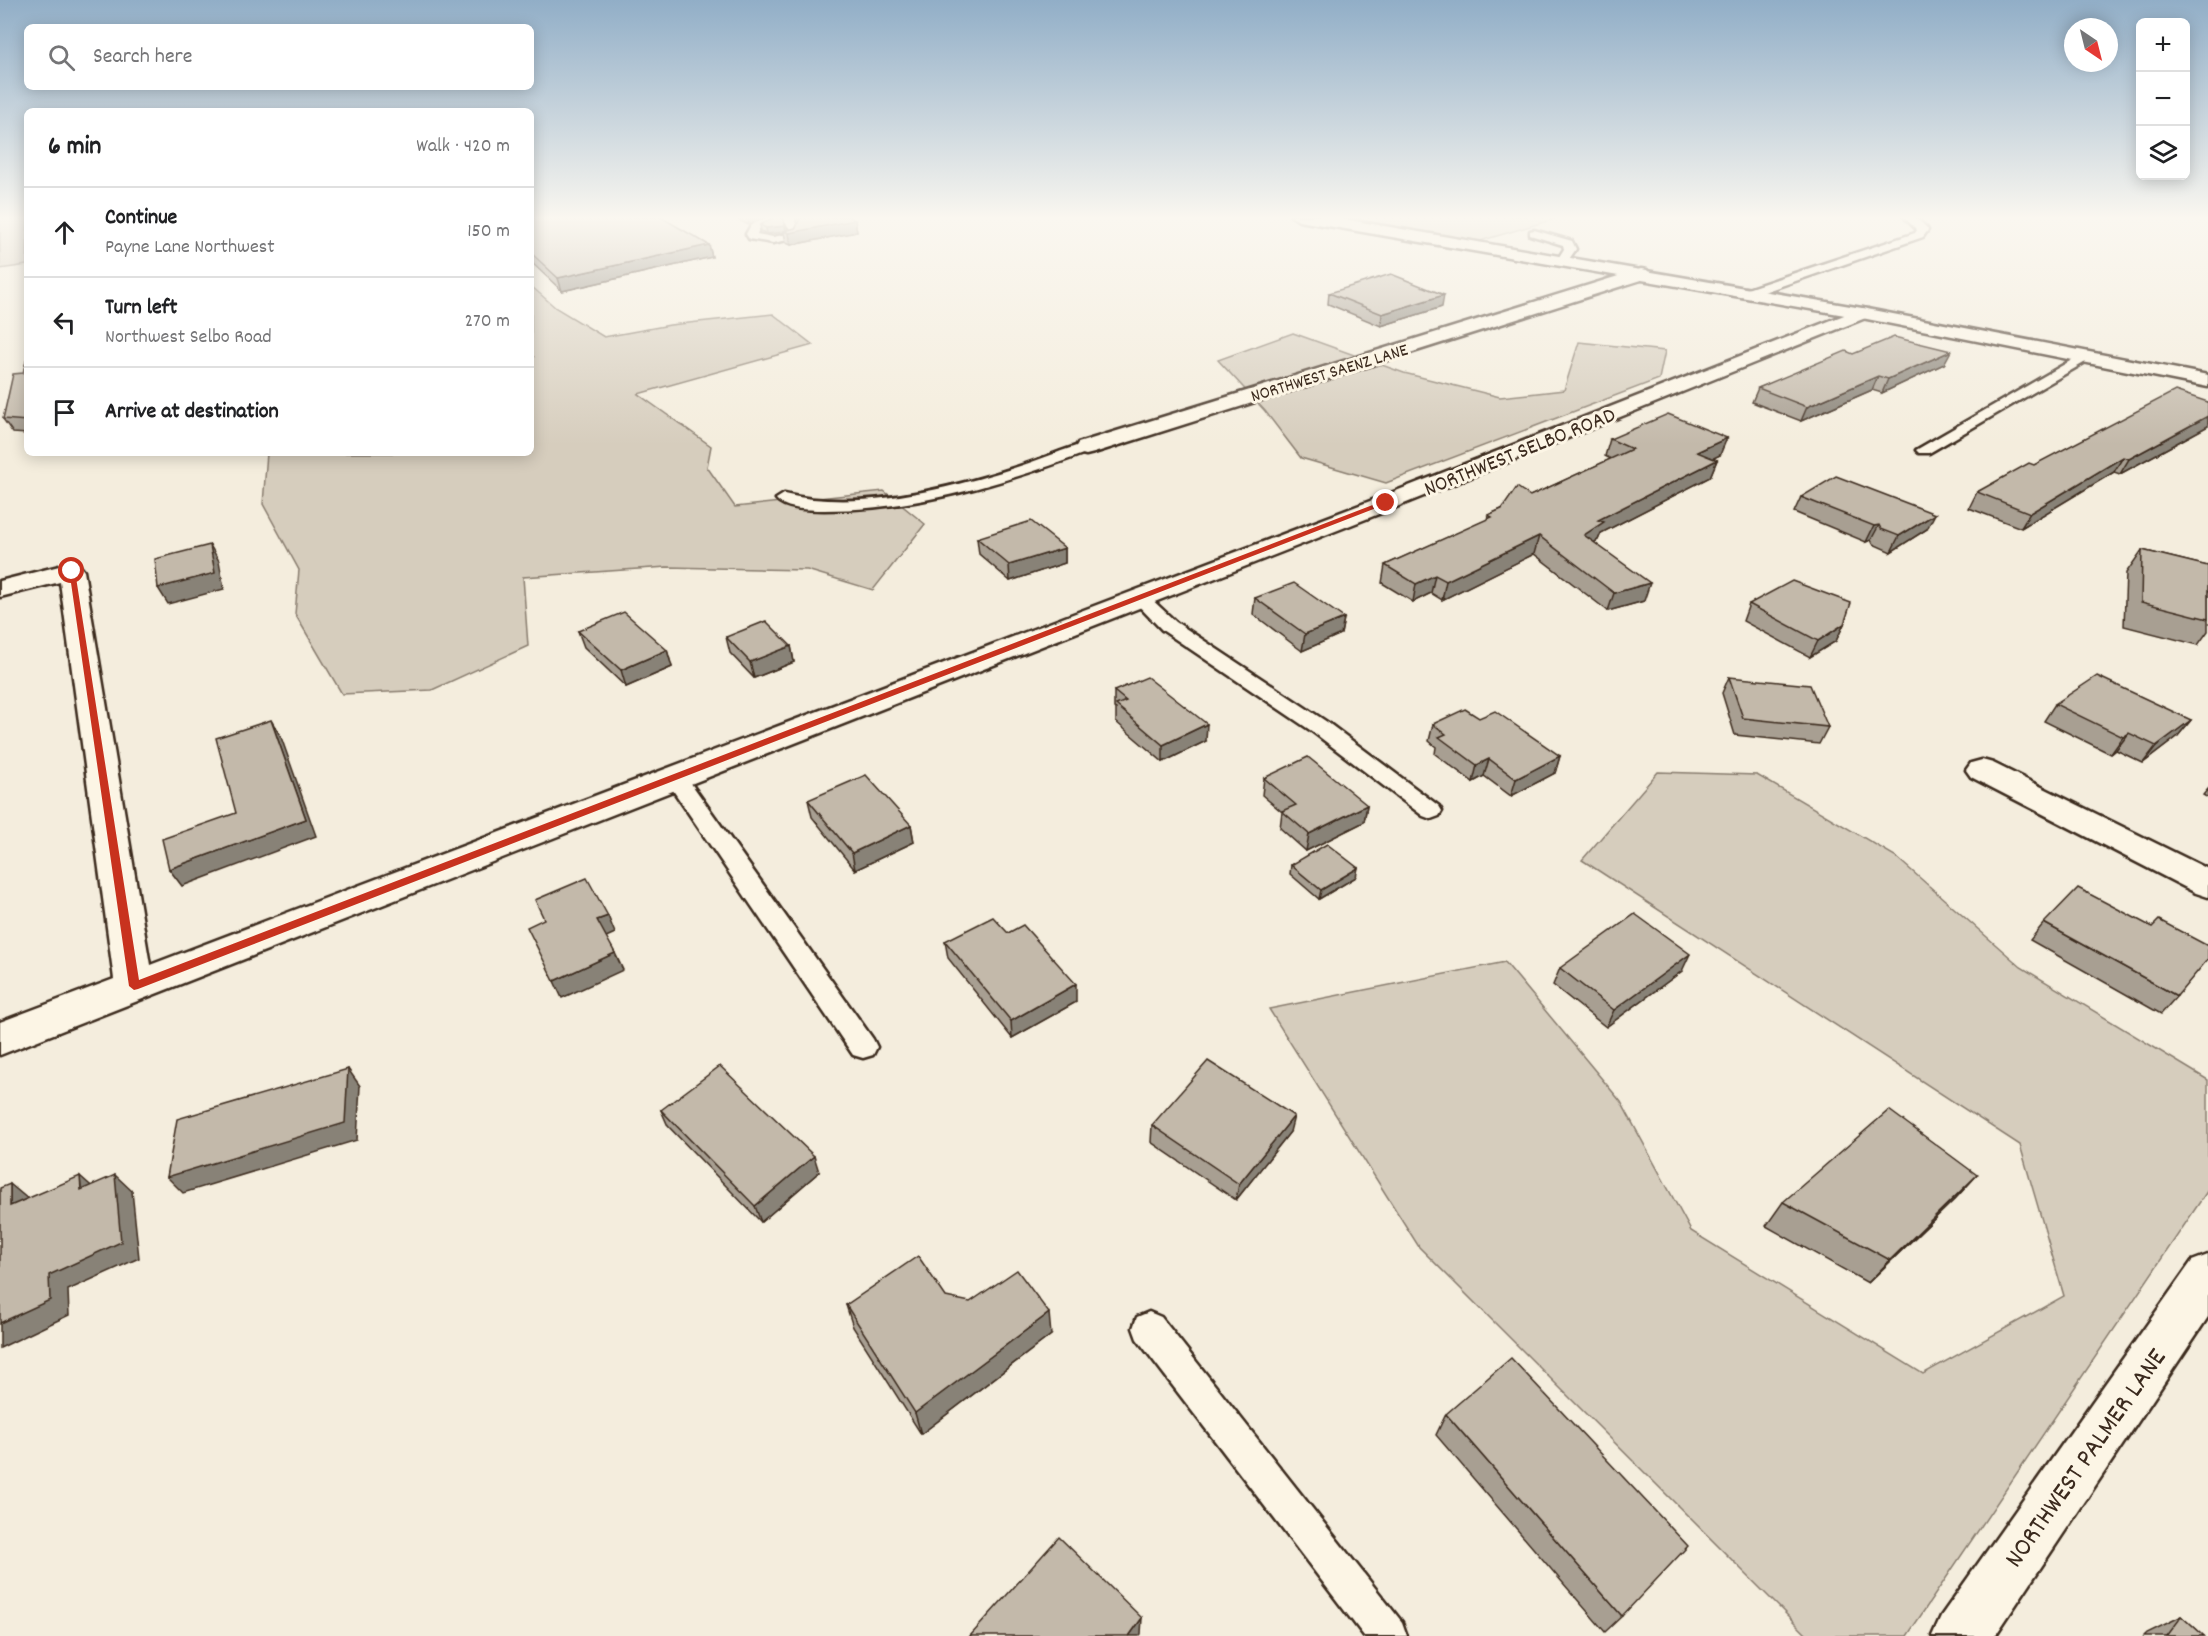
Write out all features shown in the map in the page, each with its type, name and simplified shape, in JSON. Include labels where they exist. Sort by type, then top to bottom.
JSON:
[{"type":"street","name":"NORTHWEST SAENZ LANE","points":[[1086,448],[1582,292]]},
{"type":"street","points":[[1744,292],[1862,313],[2208,381]]},
{"type":"street","name":"NORTHWEST SELBO ROAD","points":[[0,1039],[1408,494],[1862,313]]},
{"type":"street","points":[[0,589],[72,571],[134,986]]},
{"type":"street","points":[[1982,770],[2208,884]]},
{"type":"street","name":"NORTHWEST PALMER LANE","points":[[1961,1636],[2208,1277]]},
{"type":"lane","points":[[1924,450],[2084,357]]},
{"type":"lane","points":[[784,499],[794,503],[830,506],[881,503],[934,496],[988,483],[1086,448]]},
{"type":"lane","points":[[1140,598],[1169,626],[1320,727],[1431,811]]},
{"type":"lane","points":[[675,777],[863,1047]]},
{"type":"lane","points":[[1149,1328],[1388,1636]]},
{"type":"shaded area","points":[[534,292],[538,292],[556,308],[604,337],[670,325],[773,314],[813,345],[638,394],[711,446],[707,467],[735,507],[884,491],[925,524],[873,590],[807,570],[667,567],[523,577],[528,646],[432,690],[342,694],[295,614],[299,570],[263,504],[267,456],[534,456]]},
{"type":"shaded area","points":[[1293,333],[1404,373],[1500,397],[1564,390],[1579,342],[1665,351],[1659,379],[1386,483],[1301,458],[1265,411],[1218,360]]},
{"type":"shaded area","points":[[1658,772],[1757,775],[1895,856],[2021,967],[2208,1080],[2208,1190],[1907,1636],[1808,1636],[1419,1247],[1269,1009],[1505,962],[1621,1102],[1691,1231],[1923,1374],[2064,1296],[2020,1145],[1582,860]]},
{"type":"building","points":[[1437,292],[1444,295],[1382,314],[1329,293]]},
{"type":"building","points":[[1894,337],[1951,351],[1888,379],[1878,376],[1807,407],[1758,388],[1846,351],[1853,354]]},
{"type":"building","points":[[24,369],[24,421],[3,419],[13,374],[23,373]]},
{"type":"building","points":[[2175,391],[2208,402],[2208,416],[2129,459],[2123,457],[2030,513],[1977,492],[2029,463],[2034,465]]},
{"type":"building","points":[[1668,414],[1727,438],[1697,452],[1717,460],[1598,520],[1604,522],[1584,535],[1650,583],[1614,593],[1539,536],[1446,581],[1435,575],[1416,584],[1385,565],[1492,517],[1488,515],[1502,509],[1517,487],[1530,496],[1632,449],[1610,439]]},
{"type":"building","points":[[1836,476],[1935,514],[1899,536],[1881,529],[1879,525],[1874,526],[1801,497]]},
{"type":"building","points":[[1031,521],[1065,548],[1009,565],[977,538]]},
{"type":"building","points":[[210,545],[215,573],[158,588],[155,559]]},
{"type":"building","points":[[2142,550],[2208,566],[2208,619],[2141,602]]},
{"type":"building","points":[[1792,581],[1851,603],[1844,624],[1818,641],[1749,604]]},
{"type":"building","points":[[1294,583],[1344,618],[1305,634],[1255,598]]},
{"type":"building","points":[[624,612],[667,650],[621,670],[578,631]]},
{"type":"building","points":[[766,621],[791,646],[750,662],[726,637]]},
{"type":"building","points":[[2097,676],[2191,720],[2156,746],[2129,733],[2123,737],[2055,704]]},
{"type":"building","points":[[1147,677],[1207,724],[1163,745],[1116,705],[1126,701],[1114,691]]},
{"type":"building","points":[[1729,677],[1810,685],[1828,727],[1743,718]]},
{"type":"building","points":[[1465,709],[1479,718],[1495,711],[1560,756],[1516,779],[1489,759],[1477,765],[1439,737],[1446,734],[1433,724]]},
{"type":"building","points":[[271,720],[306,819],[169,869],[162,839],[236,813],[216,738]]},
{"type":"building","points":[[1308,757],[1367,805],[1309,834],[1282,811],[1296,805],[1264,778]]},
{"type":"building","points":[[866,775],[911,825],[852,853],[808,800]]},
{"type":"building","points":[[1327,844],[1358,868],[1321,890],[1291,865]]},
{"type":"building","points":[[587,878],[608,916],[597,920],[615,953],[554,981],[527,927],[544,919],[535,900]]},
{"type":"building","points":[[2078,888],[2152,927],[2159,920],[2208,946],[2208,959],[2177,996],[2044,923]]},
{"type":"building","points":[[1635,914],[1690,954],[1614,1010],[1560,968]]},
{"type":"building","points":[[993,917],[1008,933],[1023,925],[1076,984],[1011,1021],[945,941]]},
{"type":"building","points":[[1208,1061],[1294,1116],[1239,1184],[1152,1125]]},
{"type":"building","points":[[720,1066],[814,1156],[755,1206],[661,1110]]},
{"type":"building","points":[[348,1069],[345,1123],[167,1177],[177,1119]]},
{"type":"building","points":[[1889,1110],[1977,1175],[1890,1260],[1783,1202]]},
{"type":"building","points":[[115,1175],[121,1242],[49,1275],[50,1300],[0,1323],[0,1188],[10,1184],[10,1206],[80,1176],[81,1190]]},
{"type":"building","points":[[918,1256],[946,1297],[970,1302],[1017,1270],[1049,1313],[915,1413],[846,1305]]},
{"type":"building","points":[[1511,1358],[1688,1546],[1622,1616],[1446,1414]]},
{"type":"building","points":[[1059,1537],[1142,1618],[1129,1636],[970,1636]]},
{"type":"building","points":[[2182,1616],[2204,1636],[2167,1636]]},
{"type":"route","points":[[72,571],[134,986],[1386,503]]}]
